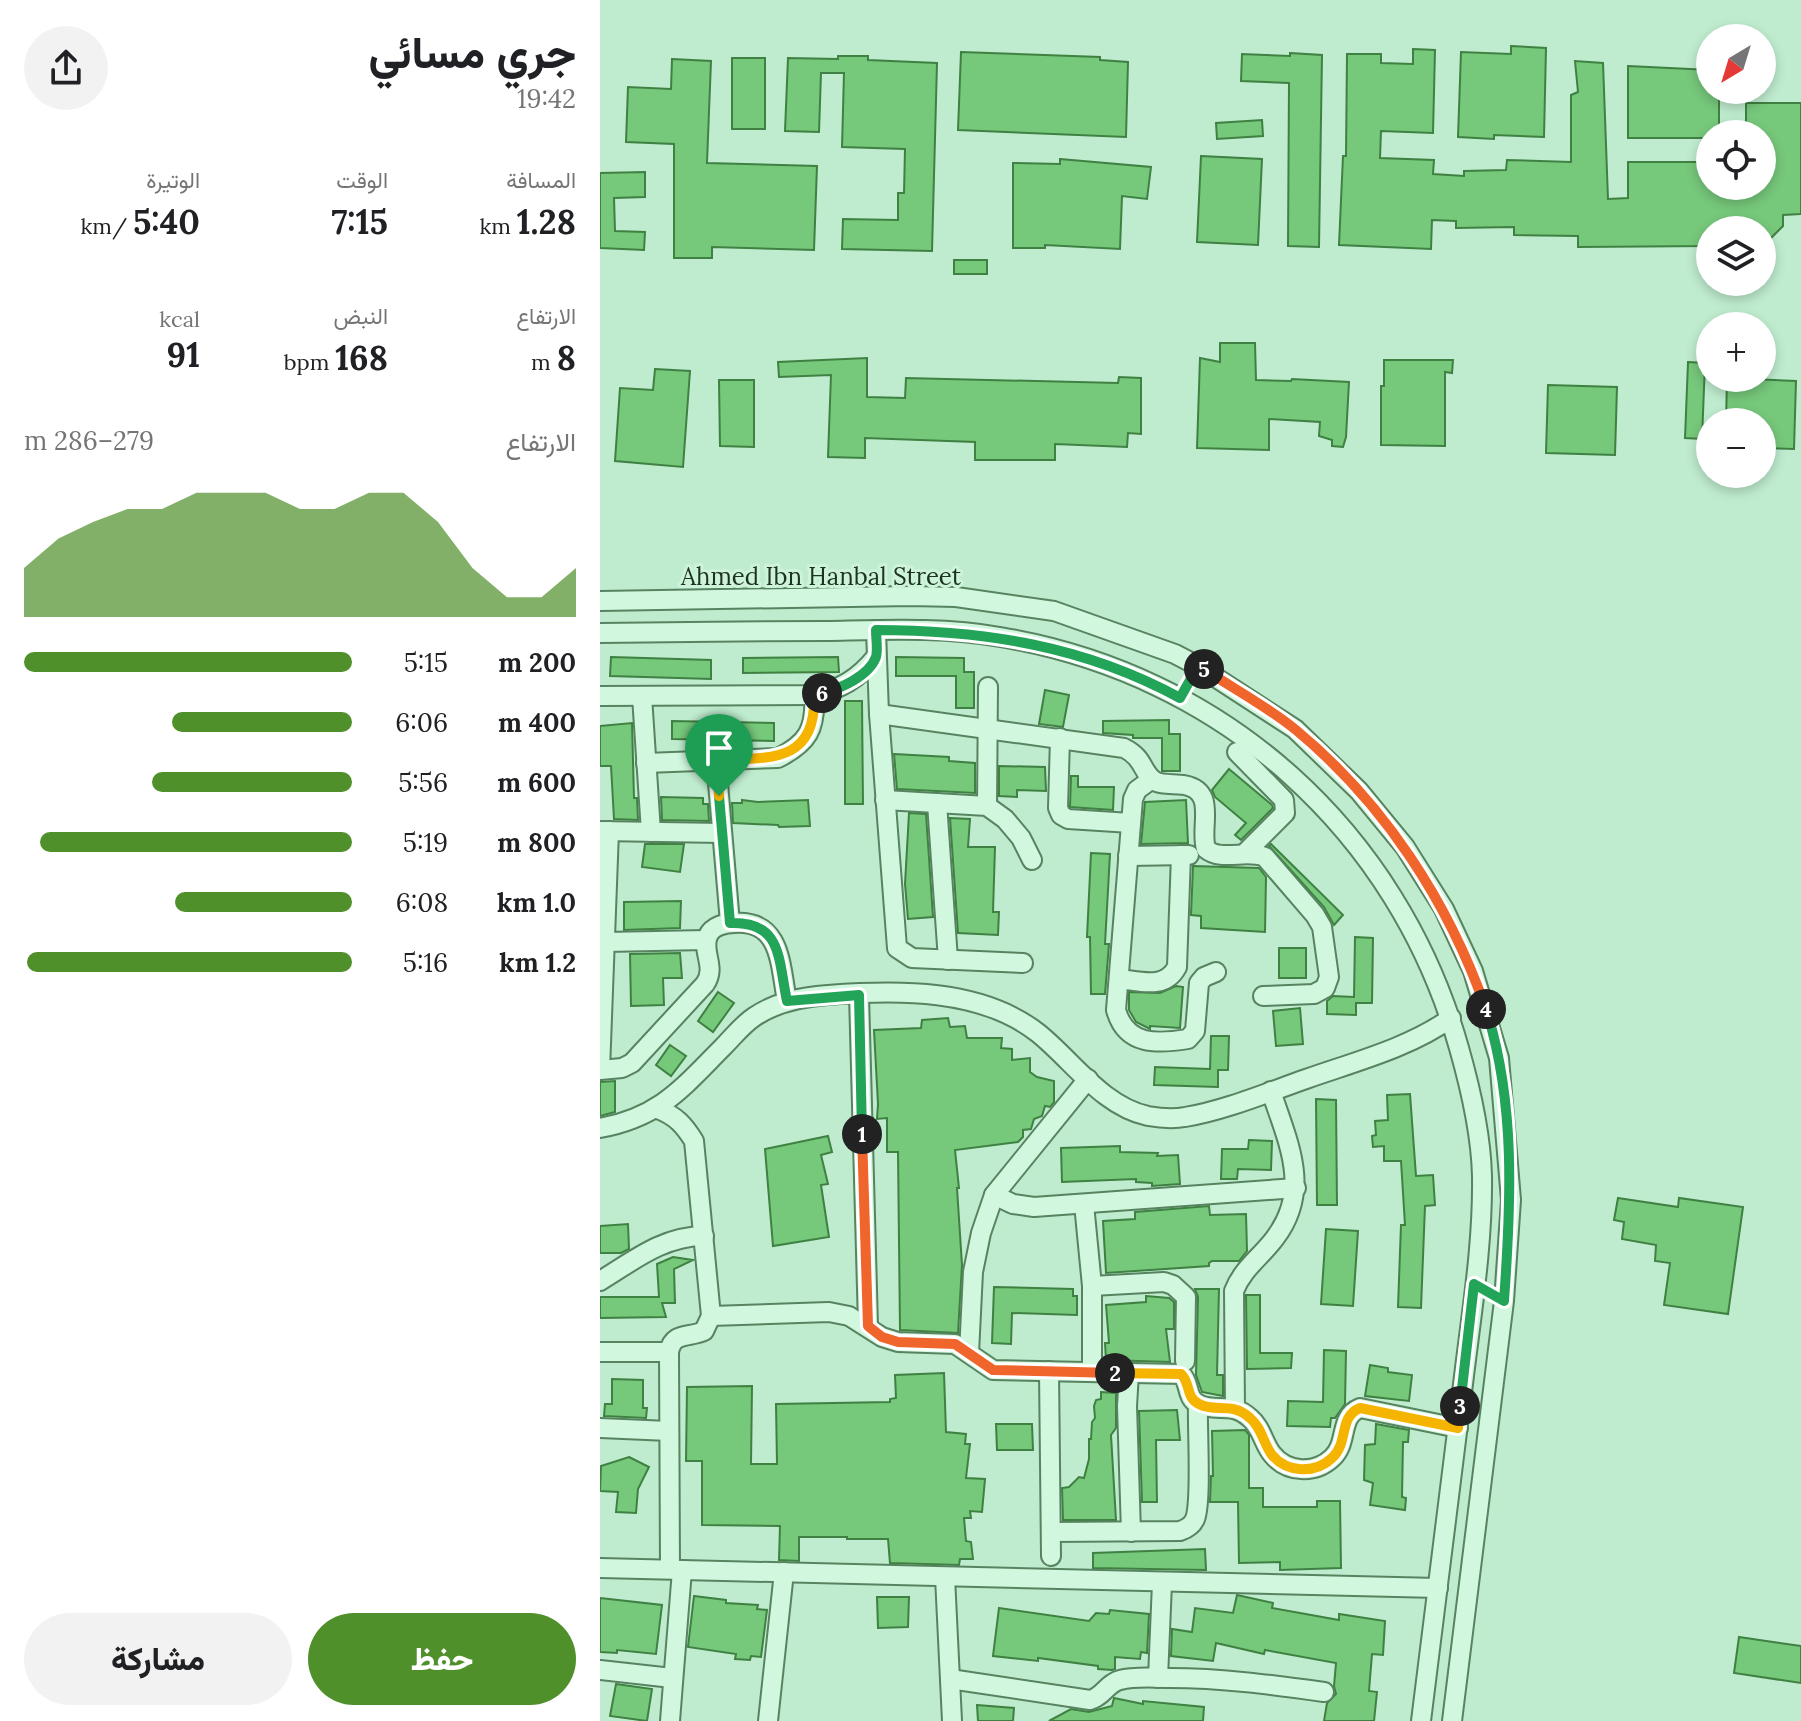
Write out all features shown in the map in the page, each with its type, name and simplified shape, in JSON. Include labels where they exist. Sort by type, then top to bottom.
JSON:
[{"type":"street","name":"Ahmed Ibn Hanbal Street","points":[[600,601],[911,596],[985,601],[1054,611],[1160,648],[1198,666],[1295,729],[1359,791],[1405,847],[1444,909],[1473,971],[1499,1058],[1511,1200],[1504,1301],[1452,1721]]},
{"type":"street","points":[[600,633],[876,630],[956,632],[1033,643],[1107,664],[1180,698],[1245,737],[1321,803],[1354,841],[1410,924],[1451,1018],[1477,1119],[1482,1175],[1458,1428],[1421,1721]]},
{"type":"street","points":[[876,630],[879,714],[897,948],[912,958],[1023,963]]},
{"type":"street","points":[[600,696],[814,695],[849,683],[876,657]]},
{"type":"street","points":[[1180,698],[1198,666]]},
{"type":"street","points":[[987,806],[988,687]]},
{"type":"street","points":[[646,763],[778,758],[795,749],[809,734],[815,716],[814,695]]},
{"type":"street","points":[[642,696],[651,832]]},
{"type":"street","points":[[879,714],[1124,748],[1141,760],[1152,779],[1192,787],[1203,796],[1206,803],[1204,845],[1215,855]]},
{"type":"street","points":[[1060,738],[1058,808],[1061,815],[1068,819],[1131,823]]},
{"type":"street","points":[[1237,752],[1284,800],[1286,808],[1285,813],[1244,854]]},
{"type":"street","points":[[716,760],[730,923]]},
{"type":"street","points":[[1152,779],[1137,790],[1131,823],[1116,1010],[1125,1031],[1145,1042],[1191,1037],[1195,1031],[1199,983],[1216,972]]},
{"type":"street","points":[[885,800],[987,806],[1005,819],[1021,838],[1032,860]]},
{"type":"street","points":[[937,803],[948,960]]},
{"type":"street","points":[[722,833],[604,831],[605,942],[600,1070],[622,1068],[632,1063],[708,979],[711,968],[706,940],[715,928],[730,923],[758,925],[771,936],[787,1001]]},
{"type":"street","points":[[1128,856],[1244,854],[1260,855],[1269,861],[1315,915],[1325,941],[1329,977],[1325,988],[1314,994],[1263,996]]},
{"type":"street","points":[[1119,979],[1162,981],[1169,978],[1177,967],[1181,855]]},
{"type":"street","points":[[605,942],[706,940]]},
{"type":"street","points":[[600,1128],[628,1123],[658,1109],[752,1018],[787,1001],[918,993],[979,1004],[1003,1012],[1039,1034],[1115,1102],[1148,1116],[1183,1118],[1271,1091],[1412,1040],[1451,1018]]},
{"type":"street","points":[[859,995],[868,1326]]},
{"type":"street","points":[[1412,1040],[1442,1041],[1455,1050],[1464,1063]]},
{"type":"street","points":[[969,1353],[973,1272],[981,1233],[994,1195],[1088,1079]]},
{"type":"street","points":[[1235,1409],[1234,1291],[1240,1276],[1284,1224],[1296,1188],[1294,1162],[1271,1091]]},
{"type":"street","points":[[658,1109],[684,1125],[694,1141],[711,1316],[704,1331],[680,1336],[669,1352],[669,1431],[676,1570],[670,1721]]},
{"type":"street","points":[[994,1195],[1013,1204],[1034,1207],[1296,1188]]},
{"type":"street","points":[[1084,1204],[1092,1286],[1092,1372]]},
{"type":"street","points":[[600,1281],[666,1241],[685,1236],[704,1236]]},
{"type":"street","points":[[1092,1286],[1164,1282],[1181,1290],[1186,1297],[1185,1361]]},
{"type":"street","points":[[1474,1284],[1504,1301]]},
{"type":"street","points":[[711,1316],[829,1312],[849,1316],[882,1337],[898,1342],[946,1343],[962,1348],[993,1370],[1181,1374],[1187,1381],[1187,1393],[1198,1404],[1235,1409],[1252,1419],[1273,1455],[1297,1469],[1311,1469],[1325,1464],[1336,1455],[1343,1443],[1346,1420],[1360,1408],[1458,1428]]},
{"type":"street","points":[[600,1352],[669,1352]]},
{"type":"street","points":[[1049,1371],[1051,1556]]},
{"type":"street","points":[[1129,1373],[1127,1406],[1131,1532]]},
{"type":"street","points":[[1051,1532],[1187,1529],[1195,1518],[1198,1404]]},
{"type":"street","points":[[600,1428],[669,1431]]},
{"type":"street","points":[[600,1568],[1438,1588]]},
{"type":"street","points":[[768,1721],[784,1572]]},
{"type":"street","points":[[945,1577],[952,1721]]},
{"type":"street","points":[[1158,1678],[1162,1583]]},
{"type":"street","points":[[600,1670],[672,1678]]},
{"type":"street","points":[[950,1679],[1090,1700],[1098,1698],[1111,1684],[1121,1679],[1221,1678],[1324,1692]]},
{"type":"building","points":[[1511,46],[1546,48],[1544,137],[1458,137],[1461,52],[1511,54]]},
{"type":"building","points":[[1413,49],[1435,50],[1433,133],[1381,131],[1380,158],[1434,160],[1433,174],[1464,176],[1464,171],[1506,170],[1507,160],[1571,162],[1571,95],[1578,92],[1575,61],[1603,63],[1608,199],[1628,198],[1628,162],[1696,162],[1696,200],[1776,200],[1776,120],[1746,120],[1746,104],[1801,103],[1801,214],[1783,215],[1783,226],[1776,233],[1776,216],[1696,216],[1696,246],[1578,247],[1578,236],[1514,235],[1514,227],[1456,228],[1456,221],[1432,220],[1431,249],[1339,245],[1343,156],[1346,156],[1347,54],[1381,54],[1381,63],[1413,64]]},
{"type":"building","points":[[961,52],[1100,57],[1100,60],[1128,62],[1126,137],[958,130]]},
{"type":"building","points":[[1290,53],[1322,55],[1319,247],[1288,246],[1289,83],[1241,81],[1242,54],[1290,56]]},
{"type":"building","points":[[838,56],[937,63],[932,251],[842,249],[843,219],[898,220],[898,193],[904,193],[905,149],[842,147],[844,73],[821,73],[819,132],[785,131],[788,58],[838,59]]},
{"type":"building","points":[[732,58],[765,58],[765,129],[732,129]]},
{"type":"building","points":[[672,59],[711,61],[707,163],[817,166],[814,250],[712,247],[712,258],[674,258],[674,144],[626,142],[628,87],[671,89]]},
{"type":"building","points":[[1628,66],[1696,69],[1696,104],[1719,104],[1719,120],[1696,120],[1696,138],[1628,138]]},
{"type":"building","points":[[1262,120],[1263,136],[1217,139],[1216,123]]},
{"type":"building","points":[[1201,156],[1262,159],[1258,245],[1197,242]]},
{"type":"building","points":[[1060,159],[1151,167],[1147,199],[1122,196],[1120,249],[1045,245],[1045,248],[1013,248],[1013,163],[1060,164]]},
{"type":"building","points":[[645,172],[645,197],[614,198],[615,231],[645,232],[644,250],[600,248],[600,173]]},
{"type":"building","points":[[954,260],[987,260],[987,274],[954,274]]},
{"type":"building","points":[[1220,343],[1255,343],[1256,380],[1349,382],[1343,447],[1332,446],[1332,440],[1319,436],[1320,422],[1269,419],[1269,450],[1197,448],[1200,358],[1220,362]]},
{"type":"building","points":[[867,358],[867,397],[905,398],[906,378],[1118,383],[1119,377],[1141,378],[1141,434],[1128,433],[1127,447],[1055,444],[1055,460],[975,460],[975,442],[865,438],[865,458],[828,457],[831,375],[779,377],[778,362]]},
{"type":"building","points":[[1384,360],[1453,360],[1452,373],[1445,372],[1445,446],[1381,445]]},
{"type":"building","points":[[1688,362],[1696,362],[1696,392],[1704,392],[1703,408],[1696,408],[1696,439],[1685,438]]},
{"type":"building","points":[[655,369],[690,371],[683,467],[615,461],[620,388],[653,390]]},
{"type":"building","points":[[719,380],[754,380],[754,447],[720,446]]},
{"type":"building","points":[[1776,380],[1796,381],[1794,449],[1776,448],[1776,408],[1726,408],[1727,392],[1776,392]]},
{"type":"building","points":[[1548,385],[1617,387],[1615,455],[1546,453]]},
{"type":"building","points":[[611,657],[711,660],[711,679],[610,676]]},
{"type":"building","points":[[838,657],[839,672],[743,673],[743,658]]},
{"type":"building","points":[[896,657],[964,658],[964,672],[974,672],[974,708],[956,708],[956,676],[896,676]]},
{"type":"building","points":[[1045,690],[1069,695],[1063,727],[1039,724]]},
{"type":"building","points":[[845,701],[862,701],[863,804],[845,804]]},
{"type":"building","points":[[1169,720],[1169,734],[1180,734],[1180,771],[1162,771],[1162,738],[1133,738],[1133,735],[1103,733],[1103,721]]},
{"type":"building","points":[[672,721],[774,723],[774,741],[672,739]]},
{"type":"building","points":[[632,723],[634,798],[637,798],[638,820],[614,819],[611,766],[600,766],[600,726]]},
{"type":"building","points":[[894,754],[949,757],[949,761],[975,763],[975,793],[897,789]]},
{"type":"building","points":[[999,766],[1045,767],[1046,791],[1017,790],[1017,797],[999,796]]},
{"type":"building","points":[[1229,769],[1273,808],[1241,840],[1235,835],[1246,823],[1215,797],[1212,790]]},
{"type":"building","points":[[1071,776],[1078,776],[1078,787],[1114,787],[1113,810],[1070,807]]},
{"type":"building","points":[[661,797],[703,798],[703,804],[708,804],[709,821],[662,820]]},
{"type":"building","points":[[742,800],[808,800],[810,826],[733,823],[732,803],[742,803]]},
{"type":"building","points":[[1186,800],[1188,843],[1141,844],[1145,802]]},
{"type":"building","points":[[909,813],[926,814],[933,917],[908,919],[905,884]]},
{"type":"building","points":[[950,818],[970,819],[968,847],[995,847],[993,912],[999,912],[998,935],[958,933]]},
{"type":"building","points":[[645,844],[684,844],[680,872],[642,867]]},
{"type":"building","points":[[1271,844],[1343,915],[1334,925],[1324,907],[1269,846]]},
{"type":"building","points":[[1091,853],[1110,854],[1105,994],[1091,994],[1090,937],[1087,937]]},
{"type":"building","points":[[1193,866],[1259,868],[1266,877],[1265,932],[1201,928],[1201,916],[1191,915]]},
{"type":"building","points":[[681,901],[680,928],[624,930],[624,902]]},
{"type":"building","points":[[1355,937],[1373,938],[1372,1003],[1356,1003],[1356,1015],[1327,1014],[1327,1001],[1333,996],[1354,997]]},
{"type":"building","points":[[1279,948],[1306,948],[1306,978],[1279,978]]},
{"type":"building","points":[[680,953],[682,978],[663,978],[664,1005],[631,1006],[630,954]]},
{"type":"building","points":[[1176,986],[1183,987],[1180,1028],[1150,1026],[1150,1029],[1136,1022],[1129,1010],[1129,992],[1160,993]]},
{"type":"building","points":[[718,992],[734,1003],[713,1032],[698,1021]]},
{"type":"building","points":[[1300,1008],[1303,1044],[1276,1046],[1273,1011]]},
{"type":"building","points":[[948,1018],[950,1027],[965,1026],[967,1038],[1002,1038],[1001,1048],[1012,1049],[1012,1060],[1030,1058],[1030,1072],[1054,1081],[1054,1102],[1050,1107],[1045,1106],[1042,1116],[1034,1119],[1031,1129],[1023,1130],[1023,1137],[1018,1142],[955,1150],[962,1265],[958,1333],[900,1330],[898,1152],[887,1152],[887,1118],[877,1119],[874,1030],[921,1028],[922,1020]]},
{"type":"building","points":[[1211,1036],[1229,1036],[1228,1070],[1218,1070],[1218,1087],[1154,1085],[1155,1067],[1210,1069]]},
{"type":"building","points":[[670,1045],[686,1056],[671,1076],[656,1065]]},
{"type":"building","points":[[615,1081],[615,1112],[600,1116],[600,1082]]},
{"type":"building","points":[[1410,1094],[1416,1176],[1433,1175],[1435,1205],[1425,1206],[1421,1308],[1398,1307],[1401,1225],[1405,1225],[1401,1161],[1384,1161],[1384,1146],[1373,1147],[1372,1136],[1376,1135],[1375,1121],[1388,1120],[1387,1095]]},
{"type":"building","points":[[1316,1099],[1336,1100],[1337,1205],[1317,1205]]},
{"type":"building","points":[[828,1136],[832,1152],[821,1155],[828,1184],[821,1185],[829,1237],[773,1246],[765,1149]]},
{"type":"building","points":[[1249,1140],[1272,1141],[1271,1170],[1238,1169],[1237,1179],[1221,1179],[1222,1149],[1248,1149]]},
{"type":"building","points":[[1120,1146],[1120,1152],[1178,1155],[1180,1184],[1152,1186],[1152,1183],[1136,1182],[1136,1179],[1062,1182],[1061,1148]]},
{"type":"building","points":[[1618,1198],[1678,1207],[1679,1198],[1743,1207],[1728,1314],[1664,1305],[1670,1263],[1655,1261],[1656,1245],[1622,1239],[1624,1222],[1614,1220]]},
{"type":"building","points":[[1209,1206],[1210,1215],[1246,1214],[1247,1251],[1239,1261],[1212,1261],[1209,1266],[1106,1273],[1103,1221],[1135,1219],[1135,1212]]},
{"type":"building","points":[[628,1224],[629,1249],[621,1253],[600,1253],[600,1226]]},
{"type":"building","points":[[1326,1229],[1358,1231],[1353,1306],[1321,1304]]},
{"type":"building","points":[[673,1257],[693,1260],[674,1269],[675,1303],[662,1303],[666,1317],[600,1318],[600,1297],[659,1297],[657,1264]]},
{"type":"building","points":[[994,1287],[1073,1289],[1073,1296],[1077,1296],[1077,1315],[1012,1313],[1011,1344],[992,1343]]},
{"type":"building","points":[[1195,1289],[1219,1289],[1217,1375],[1223,1375],[1223,1396],[1202,1392],[1196,1375],[1198,1297]]},
{"type":"building","points":[[1246,1295],[1260,1295],[1260,1353],[1292,1353],[1291,1368],[1247,1369]]},
{"type":"building","points":[[1146,1296],[1169,1298],[1174,1302],[1174,1329],[1166,1329],[1170,1362],[1106,1360],[1105,1343],[1109,1343],[1106,1305],[1146,1302]]},
{"type":"building","points":[[1324,1350],[1346,1351],[1345,1404],[1335,1418],[1331,1418],[1330,1427],[1287,1426],[1288,1401],[1323,1402]]},
{"type":"building","points":[[1370,1365],[1388,1368],[1388,1372],[1412,1375],[1409,1401],[1365,1396]]},
{"type":"building","points":[[944,1373],[946,1432],[966,1434],[965,1444],[970,1444],[966,1478],[985,1479],[982,1512],[970,1511],[971,1518],[964,1518],[966,1541],[971,1542],[973,1559],[960,1559],[959,1565],[890,1563],[888,1539],[799,1537],[799,1561],[779,1560],[780,1526],[702,1525],[702,1461],[686,1461],[687,1387],[752,1386],[751,1464],[777,1464],[776,1404],[890,1402],[890,1399],[896,1398],[895,1375]]},
{"type":"building","points":[[612,1379],[643,1380],[646,1418],[604,1416],[605,1404],[612,1404]]},
{"type":"building","points":[[1101,1392],[1116,1393],[1116,1428],[1111,1435],[1116,1520],[1063,1520],[1062,1488],[1069,1487],[1079,1477],[1084,1478],[1095,1418],[1094,1406],[1096,1400],[1101,1399]]},
{"type":"building","points":[[1177,1410],[1180,1440],[1156,1440],[1157,1502],[1142,1502],[1139,1411]]},
{"type":"building","points":[[996,1424],[1032,1424],[1033,1450],[997,1450]]},
{"type":"building","points":[[1376,1424],[1409,1430],[1408,1442],[1403,1442],[1402,1497],[1406,1498],[1405,1510],[1370,1505],[1373,1483],[1364,1480],[1365,1445],[1375,1444]]},
{"type":"building","points":[[1245,1430],[1249,1435],[1249,1488],[1263,1488],[1263,1507],[1317,1507],[1317,1501],[1340,1501],[1341,1568],[1280,1570],[1280,1562],[1239,1563],[1238,1502],[1210,1502],[1212,1431]]},
{"type":"building","points":[[629,1457],[649,1467],[638,1489],[636,1513],[616,1512],[618,1492],[600,1491],[601,1466]]},
{"type":"building","points":[[1205,1549],[1206,1570],[1093,1568],[1093,1553]]},
{"type":"building","points":[[1237,1595],[1273,1603],[1272,1608],[1339,1620],[1339,1614],[1385,1621],[1383,1655],[1372,1654],[1369,1691],[1377,1692],[1374,1721],[1324,1721],[1327,1703],[1336,1694],[1336,1663],[1265,1650],[1264,1654],[1216,1643],[1213,1661],[1171,1656],[1172,1629],[1192,1632],[1195,1608],[1233,1613]]},
{"type":"building","points":[[694,1596],[726,1600],[726,1603],[758,1605],[757,1609],[767,1610],[761,1657],[735,1659],[736,1654],[688,1647]]},
{"type":"building","points":[[877,1597],[909,1597],[908,1627],[878,1628]]},
{"type":"building","points":[[600,1598],[662,1605],[656,1654],[617,1650],[617,1653],[600,1652]]},
{"type":"building","points":[[999,1608],[1089,1621],[1096,1613],[1109,1614],[1110,1610],[1149,1614],[1147,1653],[1141,1652],[1140,1659],[1115,1657],[1115,1669],[1112,1670],[1038,1658],[1038,1661],[993,1656]]},
{"type":"building","points":[[1739,1637],[1801,1646],[1801,1683],[1734,1673]]},
{"type":"building","points":[[616,1684],[652,1689],[647,1721],[610,1716]]},
{"type":"building","points":[[1114,1698],[1143,1704],[1143,1701],[1204,1707],[1203,1721],[1049,1721],[1071,1709],[1089,1712],[1112,1706]]},
{"type":"building","points":[[977,1705],[1014,1708],[1013,1721],[978,1721]]},
{"type":"route","points":[[876,630],[956,632],[1033,643],[1107,664],[1180,698],[1198,666],[1295,729],[1359,791],[1405,847],[1444,909],[1473,971],[1499,1058],[1511,1200],[1504,1301],[1474,1284],[1458,1428],[1360,1408],[1346,1420],[1343,1443],[1336,1455],[1325,1464],[1311,1469],[1297,1469],[1273,1455],[1258,1427],[1241,1411],[1227,1406],[1205,1407],[1198,1404],[1187,1393],[1187,1381],[1181,1374],[993,1370],[955,1344],[898,1342],[882,1337],[868,1326],[859,995],[828,995],[787,1001],[771,936],[758,925],[730,923],[719,796],[716,760],[778,758],[795,749],[809,734],[815,716],[814,695],[849,683],[876,657],[876,630]]}]
